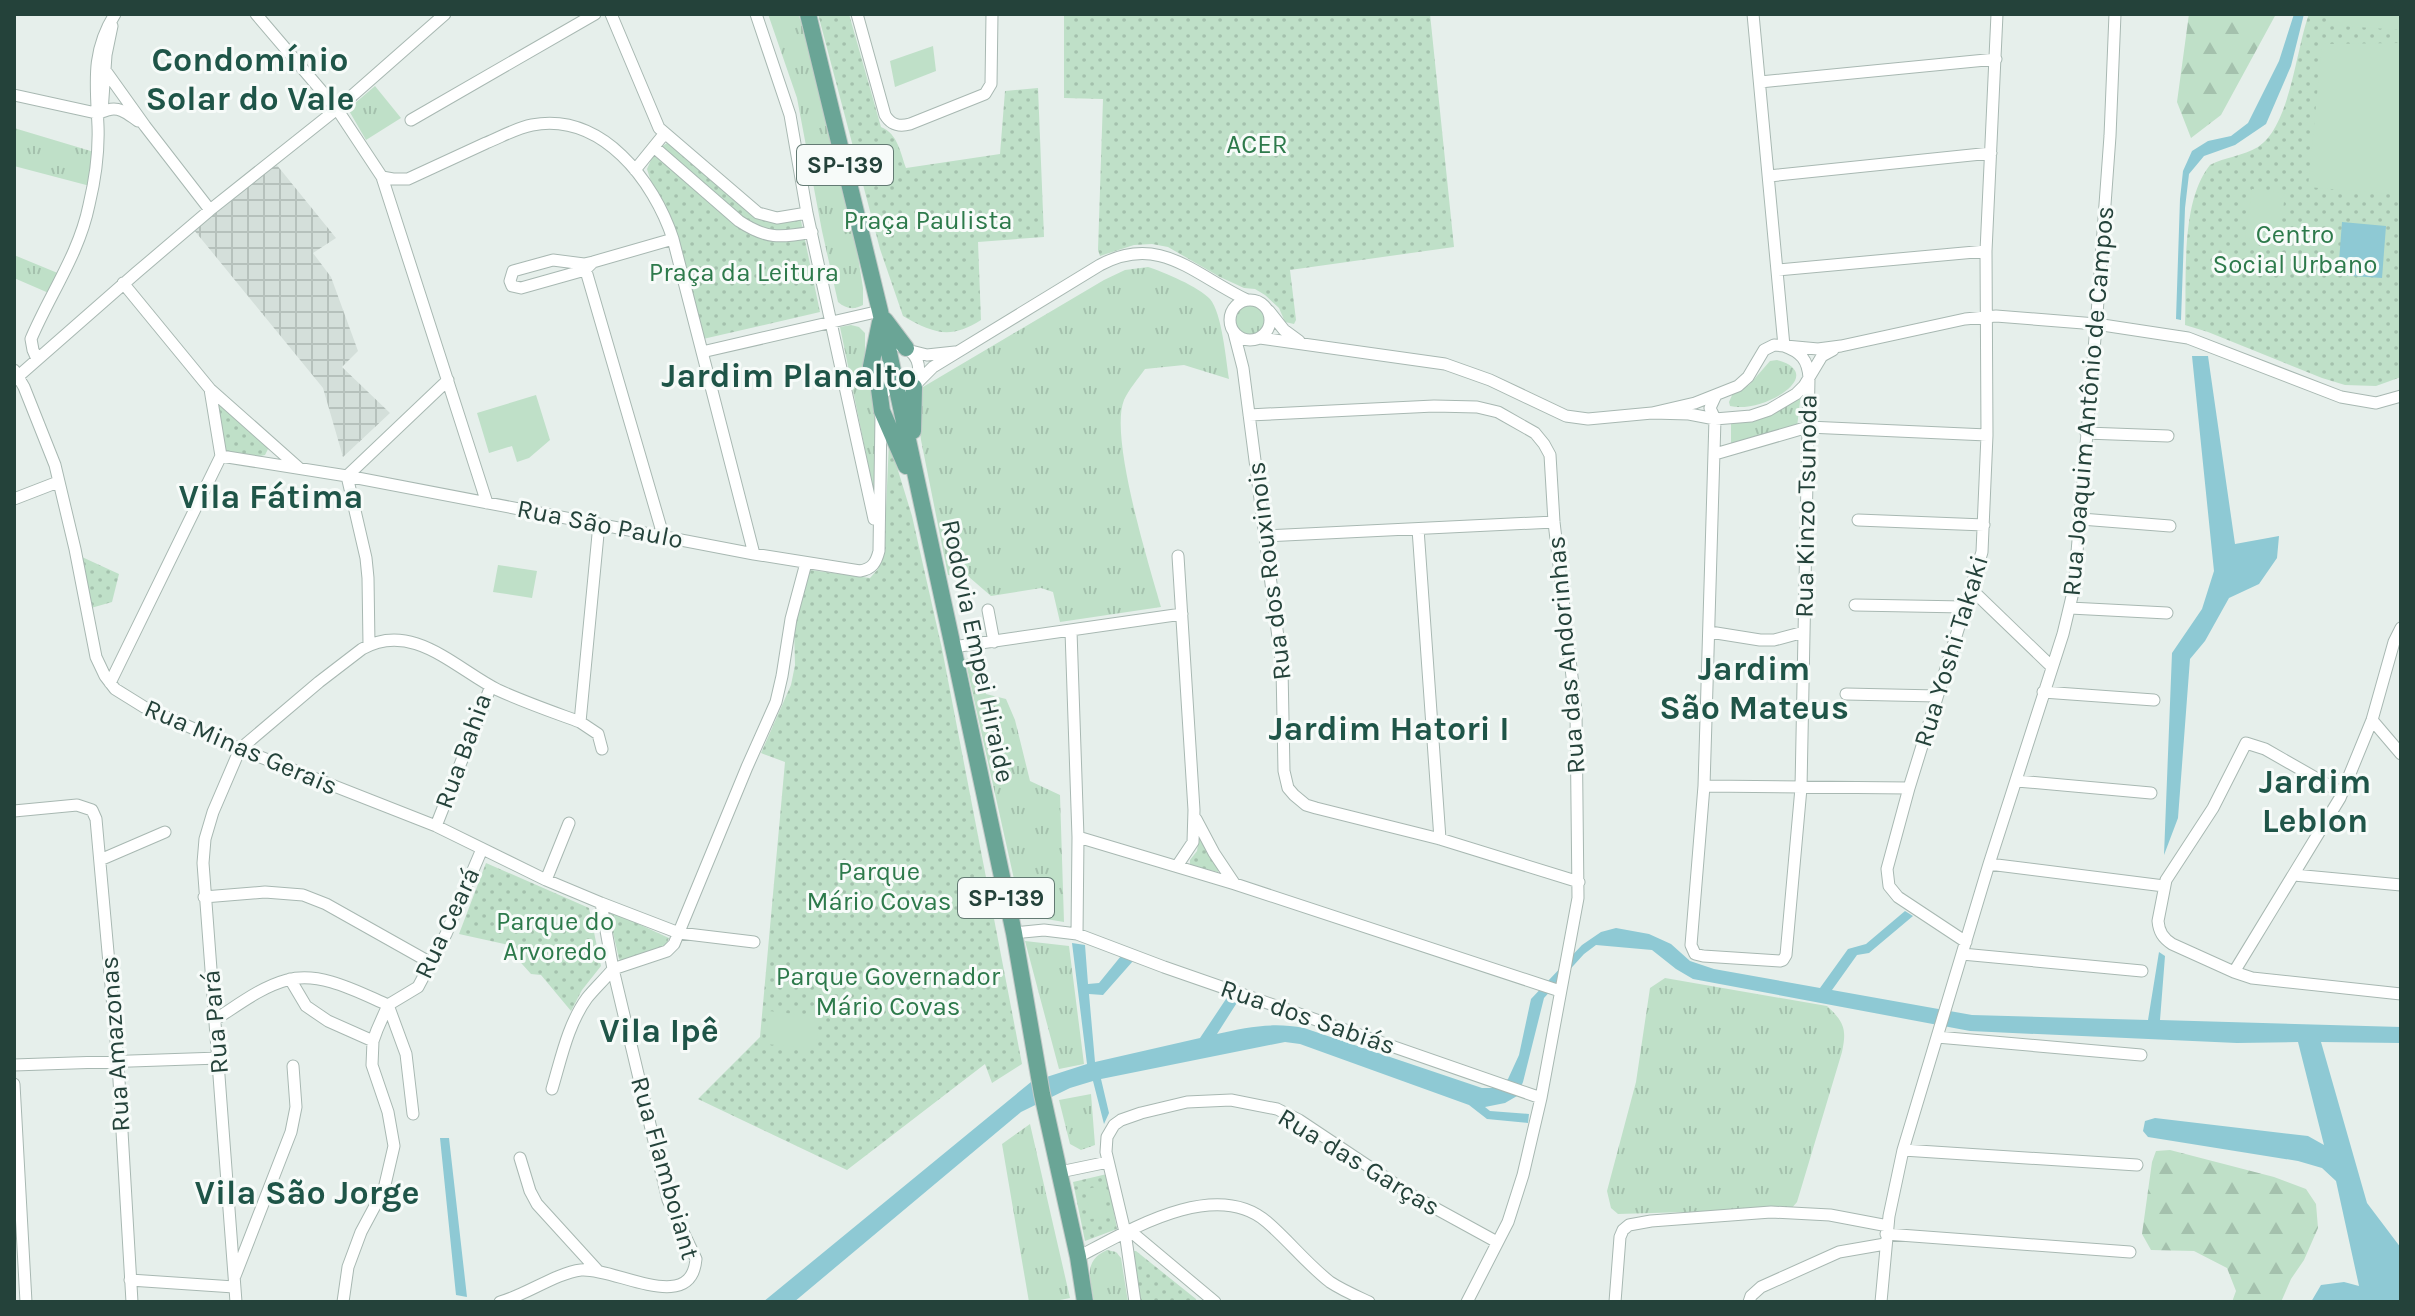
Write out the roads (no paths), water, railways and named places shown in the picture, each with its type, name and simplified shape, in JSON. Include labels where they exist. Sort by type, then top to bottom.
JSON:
[{"type":"main road","name":"Rodovia Empei Hiraide","points":[[808,14],[889,347],[1014,933],[1043,1100],[1085,1302]]},
{"type":"main road","points":[[881,314],[909,349]]},
{"type":"main road","points":[[871,366],[881,314]]},
{"type":"main road","points":[[915,385],[913,422],[920,496]]},
{"type":"main road","points":[[879,389],[882,411],[920,496]]},
{"type":"street","points":[[32,363],[31,339],[70,263],[85,222],[95,172],[99,44],[115,14]]},
{"type":"street","points":[[256,14],[337,109],[382,177],[487,503]]},
{"type":"street","points":[[110,683],[99,665],[93,645],[74,543],[55,465],[24,387],[15,374],[32,363],[210,210],[337,109],[445,14]]},
{"type":"street","points":[[411,120],[595,14]]},
{"type":"street","points":[[611,14],[655,123],[758,213],[777,218],[807,213]]},
{"type":"street","points":[[756,14],[790,115],[807,213],[878,539]]},
{"type":"street","points":[[857,14],[885,115],[898,126],[910,124],[989,90],[992,14]]},
{"type":"street","points":[[1753,14],[1784,346]]},
{"type":"street","name":"Rua Yoshi Takaki","points":[[1964,948],[1898,897],[1889,886],[1887,869],[1982,552],[1987,435],[1986,251],[1997,14]]},
{"type":"street","name":"Rua Joaquim Antônio de Campos","points":[[1881,1302],[1886,1234],[1903,1150],[2070,608],[2081,519],[2096,324],[2110,136],[2115,14]]},
{"type":"street","points":[[1760,82],[1996,59]]},
{"type":"street","points":[[100,70],[210,210]]},
{"type":"street","points":[[14,95],[98,116],[110,109],[119,109],[145,126]]},
{"type":"street","points":[[382,177],[408,179],[519,129],[541,124],[564,126],[598,137],[635,170],[658,201],[673,239],[754,554]]},
{"type":"street","points":[[635,170],[665,133]]},
{"type":"street","points":[[654,147],[751,229],[785,237],[812,232]]},
{"type":"street","points":[[1769,176],[1991,153]]},
{"type":"street","points":[[588,265],[551,260],[513,271],[510,281],[512,286],[521,288],[673,239]]},
{"type":"street","points":[[1777,270],[1986,251]]},
{"type":"street","points":[[964,350],[936,355],[889,347],[875,355],[871,366],[872,379],[886,393],[908,391],[933,367],[964,350],[1100,265],[1130,254],[1166,256],[1221,288],[1247,300],[1258,301],[1284,330],[1303,343]]},
{"type":"street","points":[[588,265],[663,535]]},
{"type":"street","points":[[123,283],[210,389],[299,468]]},
{"type":"street","points":[[1221,288],[1234,333],[1243,340],[1303,343],[1445,364],[1499,383],[1566,416],[1594,419],[1677,413],[1715,419],[1762,413],[1796,394],[1822,356],[1841,346]]},
{"type":"street","points":[[1230,320],[1235,307],[1247,300]]},
{"type":"street","points":[[1243,368],[1258,339],[1270,328],[1267,308]]},
{"type":"street","points":[[702,352],[831,322],[881,314]]},
{"type":"street","points":[[1648,414],[1695,403],[1744,382],[1768,347],[1818,349],[1841,346],[1987,316],[2096,324],[2200,341],[2310,386],[2355,400],[2376,403],[2401,396]]},
{"type":"street","name":"Rua dos Rouxinois","points":[[1234,333],[1243,368],[1283,680],[1286,780],[1294,795],[1306,805],[1440,839]]},
{"type":"street","points":[[1784,346],[1807,362],[1809,378]]},
{"type":"street","points":[[909,349],[919,366],[915,385]]},
{"type":"street","name":"Rua Kinzo Tsunoda","points":[[1704,786],[1691,943],[1695,954],[1783,960],[1786,955],[1801,788],[1809,378]]},
{"type":"street","points":[[240,749],[319,682],[369,645],[366,558],[347,476],[448,380]]},
{"type":"street","points":[[110,683],[221,456],[210,389]]},
{"type":"street","points":[[1716,395],[1710,408],[1715,419],[1715,454],[1704,786],[1909,788]]},
{"type":"street","name":"Rua das Andorinhas","points":[[1249,415],[1459,405],[1498,412],[1535,433],[1550,455],[1554,522],[1576,711],[1578,898],[1541,1098],[1519,1188],[1508,1222],[1467,1302]]},
{"type":"street","points":[[878,539],[882,411]]},
{"type":"street","points":[[1715,454],[1808,427],[1987,435]]},
{"type":"street","points":[[2086,433],[2168,436]]},
{"type":"street","points":[[247,460],[267,458],[271,451],[270,441]]},
{"type":"street","name":"Rua São Paulo","points":[[221,456],[347,476],[806,563],[864,570],[872,567],[877,559],[878,539]]},
{"type":"street","points":[[14,499],[58,482]]},
{"type":"street","points":[[2081,519],[2170,526]]},
{"type":"street","points":[[1858,520],[1984,525]]},
{"type":"street","points":[[1265,536],[1554,522]]},
{"type":"street","points":[[580,722],[599,524]]},
{"type":"street","points":[[1418,529],[1440,839],[1579,882]]},
{"type":"street","points":[[1177,866],[1193,842],[1194,810],[1178,556]]},
{"type":"street","points":[[552,1089],[569,1035],[587,999],[613,969],[667,951],[674,944],[780,688],[791,619],[806,563]]},
{"type":"street","points":[[1971,589],[2052,667]]},
{"type":"street","points":[[1855,605],[1964,607]]},
{"type":"street","points":[[2070,608],[2167,613]]},
{"type":"street","points":[[988,610],[994,642]]},
{"type":"street","points":[[953,647],[1182,614]]},
{"type":"street","points":[[2234,972],[2342,793],[2372,720],[2394,642],[2401,628]]},
{"type":"street","points":[[1071,631],[1078,837],[1077,934]]},
{"type":"street","points":[[1710,632],[1760,640],[1774,640],[1804,632]]},
{"type":"street","name":"Rua Bahia","points":[[369,645],[388,641],[427,647],[491,686],[436,826]]},
{"type":"street","name":"Rua Minas Gerais","points":[[110,683],[134,702],[240,749],[436,826],[546,880],[601,903],[679,933],[754,942]]},
{"type":"street","points":[[491,686],[580,722],[598,734],[602,749]]},
{"type":"street","points":[[2043,692],[2154,700]]},
{"type":"street","points":[[1846,694],[1937,696]]},
{"type":"street","points":[[2372,720],[2401,754]]},
{"type":"street","points":[[2342,793],[2265,749],[2246,743],[2213,808],[2169,874],[2158,921],[2161,934],[2172,944],[2252,978],[2401,994]]},
{"type":"street","name":"Rua Pará","points":[[236,1302],[203,863],[205,839],[213,812],[240,749]]},
{"type":"street","points":[[2017,781],[2151,793]]},
{"type":"street","name":"Rua Amazonas","points":[[14,811],[71,805],[86,807],[95,814],[118,1063],[132,1302]]},
{"type":"street","points":[[1194,810],[1214,853],[1235,884]]},
{"type":"street","points":[[546,880],[569,823]]},
{"type":"street","points":[[100,860],[165,832]]},
{"type":"street","points":[[1078,837],[1235,884],[1560,991]]},
{"type":"street","name":"Rua Ceará","points":[[388,1005],[418,987],[446,934],[482,849]]},
{"type":"street","points":[[1989,864],[2164,886]]},
{"type":"street","points":[[2294,875],[2401,885]]},
{"type":"street","points":[[204,897],[265,892],[303,895],[326,904],[431,963]]},
{"type":"street","name":"Rua Flamboiant","points":[[500,1302],[581,1270],[598,1272],[648,1288],[673,1291],[682,1288],[692,1276],[696,1259],[668,1200],[613,969],[601,903]]},
{"type":"street","name":"Rua dos Sabiás","points":[[1014,933],[1044,930],[1077,934],[1541,1098]]},
{"type":"street","points":[[1964,948],[2142,971]]},
{"type":"street","points":[[290,979],[306,1006],[328,1021],[373,1041]]},
{"type":"street","points":[[216,1019],[270,986],[290,979],[322,979],[388,1005],[406,1054],[413,1114]]},
{"type":"street","points":[[343,1302],[348,1267],[361,1232],[384,1189],[394,1146],[388,1112],[374,1075],[372,1056],[373,1041],[388,1005]]},
{"type":"street","points":[[1939,1032],[2141,1055]]},
{"type":"street","points":[[14,1065],[219,1058]]},
{"type":"street","points":[[130,1280],[234,1284],[293,1124],[296,1107],[293,1066]]},
{"type":"street","points":[[14,1084],[26,1302]]},
{"type":"street","name":"Rua das Garças","points":[[1108,1162],[1106,1145],[1109,1131],[1130,1116],[1196,1101],[1231,1100],[1256,1104],[1277,1109],[1299,1120],[1413,1196],[1497,1242]]},
{"type":"street","points":[[1903,1150],[2137,1165]]},
{"type":"street","points":[[520,1158],[537,1204],[598,1272]]},
{"type":"street","points":[[1060,1172],[1108,1162],[1127,1231],[1135,1302]]},
{"type":"street","points":[[1078,1257],[1165,1215],[1206,1206],[1237,1206],[1264,1219],[1332,1283],[1369,1302]]},
{"type":"street","points":[[1615,1302],[1623,1230],[1629,1225],[1651,1221],[1771,1212],[1830,1215],[1886,1234],[2130,1252]]},
{"type":"street","points":[[1127,1231],[1215,1302]]},
{"type":"street","points":[[1749,1302],[1761,1287],[1886,1234]]},
{"type":"water","points":[[2294,14],[2304,14],[2291,66],[2266,124],[2235,145],[2204,156],[2189,174],[2181,320],[2176,319],[2183,171],[2192,151],[2208,141],[2231,136],[2248,123],[2279,61]]},
{"type":"water","points":[[2342,222],[2386,226],[2382,278],[2338,275]]},
{"type":"water","points":[[2192,356],[2208,356],[2235,544],[2279,536],[2277,558],[2259,584],[2229,598],[2205,641],[2190,659],[2178,818],[2164,855],[2172,653],[2202,609],[2214,571]]},
{"type":"water","points":[[1905,911],[1913,916],[1869,953],[1857,955],[1832,990],[1972,1015],[2148,1020],[2159,952],[2165,956],[2160,1020],[2401,1027],[2401,1043],[2321,1042],[2367,1203],[2401,1248],[2401,1302],[2311,1302],[2321,1285],[2344,1282],[2359,1286],[2336,1181],[2322,1168],[2298,1161],[2148,1137],[2143,1131],[2145,1121],[2155,1118],[2308,1136],[2324,1145],[2298,1042],[2237,1043],[1970,1031],[1693,979],[1652,950],[1596,945],[1544,998],[1517,1096],[1505,1103],[1485,1107],[1490,1111],[1529,1114],[1528,1123],[1487,1119],[1469,1105],[1300,1044],[1285,1042],[1101,1079],[1109,1113],[1104,1124],[1093,1081],[1070,1088],[1021,1112],[794,1302],[763,1302],[1031,1082],[1087,1064],[1072,943],[1085,945],[1088,984],[1099,983],[1121,956],[1133,961],[1103,995],[1089,994],[1095,1062],[1200,1038],[1228,996],[1238,1001],[1217,1034],[1260,1026],[1304,1028],[1482,1088],[1495,1088],[1508,1079],[1519,1055],[1531,999],[1582,945],[1601,932],[1616,928],[1649,934],[1671,944],[1690,961],[1714,969],[1820,988],[1848,949],[1866,944]]},
{"type":"water","points":[[440,1138],[449,1138],[467,1297],[456,1295]]},
{"type":"district","name":"Condomínio Solar do Vale","points":[[250,80]]},
{"type":"district","name":"Jardim Planalto","points":[[789,376]]},
{"type":"district","name":"Vila Fátima","points":[[271,497]]},
{"type":"district","name":"Jardim São Mateus","points":[[1754,688]]},
{"type":"district","name":"Jardim Hatori I","points":[[1389,729]]},
{"type":"district","name":"Jardim Leblon","points":[[2315,802]]},
{"type":"district","name":"Vila Ipê","points":[[659,1031]]},
{"type":"district","name":"Vila São Jorge","points":[[307,1193]]},
{"type":"park label","name":"ACER","points":[[1257,144]]},
{"type":"park label","name":"Praça Paulista","points":[[928,220]]},
{"type":"park label","name":"Centro Social Urbano","points":[[2295,249]]},
{"type":"park label","name":"Praça da Leitura","points":[[744,272]]},
{"type":"park label","name":"Parque Mário Covas","points":[[879,886]]},
{"type":"park label","name":"Parque do Arvoredo","points":[[555,936]]},
{"type":"park label","name":"Parque Governador Mário Covas","points":[[888,991]]}]
